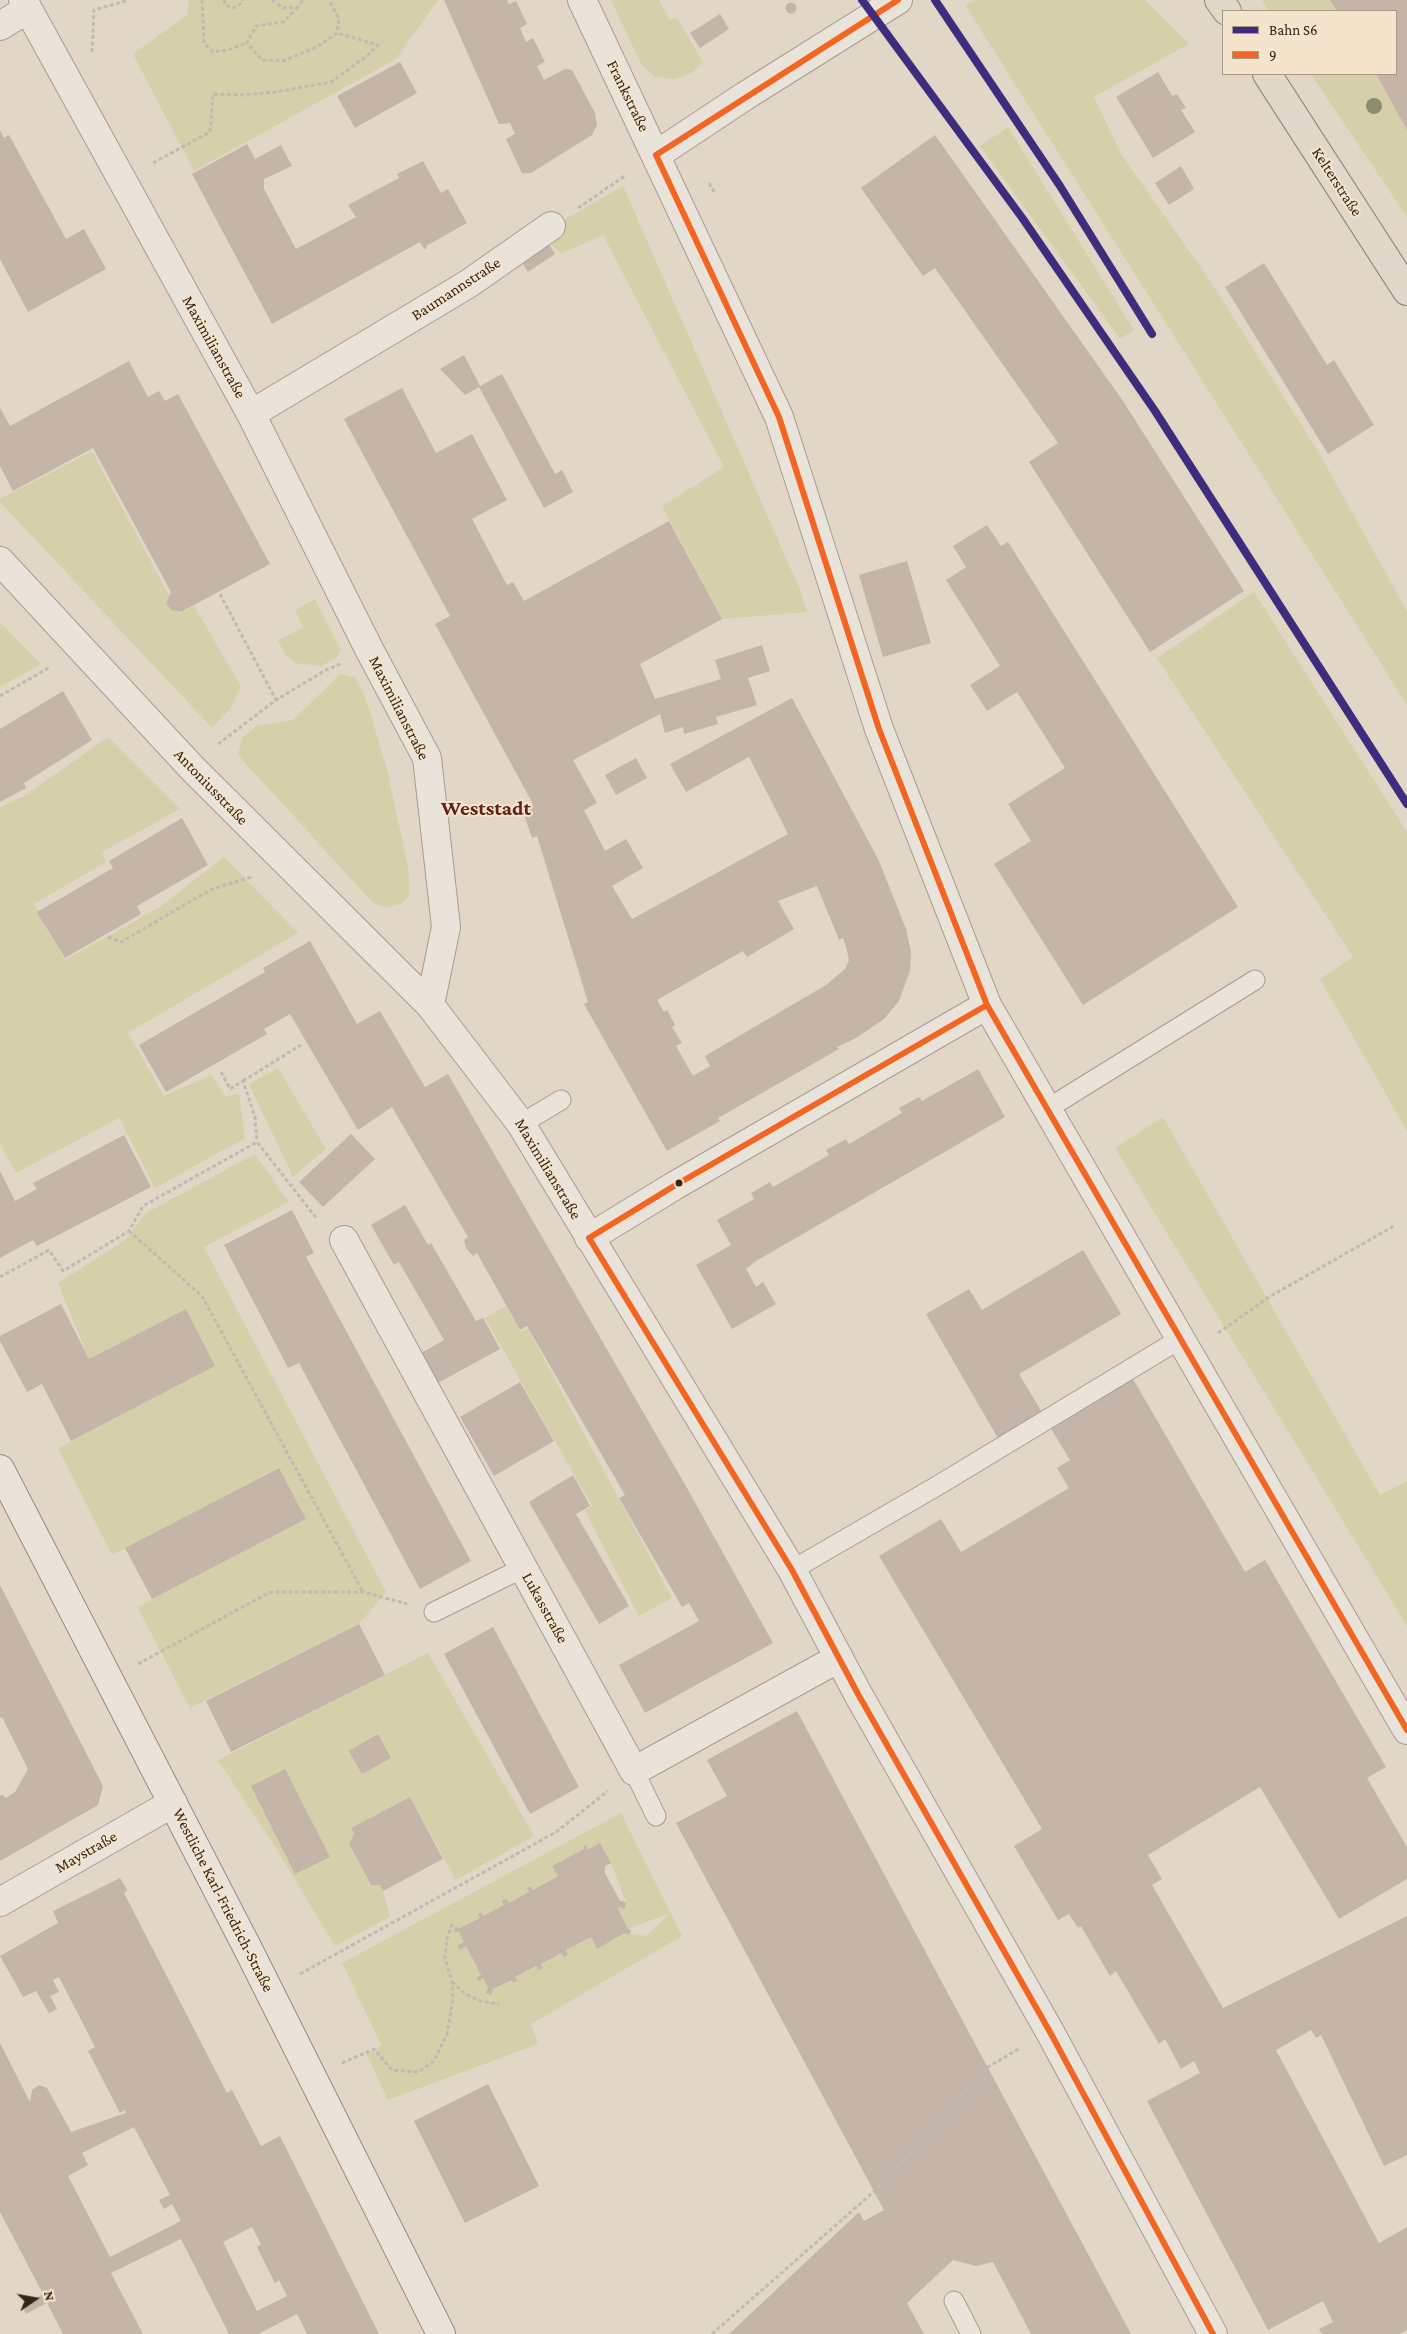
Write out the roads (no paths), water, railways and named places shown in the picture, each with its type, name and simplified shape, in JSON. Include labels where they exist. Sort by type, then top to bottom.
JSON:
[{"type":"main road","name":"Kelterstraße","points":[[1268,75],[1407,290]]},
{"type":"street","name":"Frankstraße","points":[[582,0],[779,417],[879,729],[988,1005],[1407,1730]]},
{"type":"street","points":[[656,155],[745,96],[898,0]]},
{"type":"street","points":[[0,26],[26,5]]},
{"type":"street","name":"Maximilianstraße","points":[[26,5],[251,414],[370,651],[428,758],[446,927],[430,1005],[521,1124],[792,1570],[839,1658],[1050,2032],[1213,2334]]},
{"type":"street","name":"Baumannstraße","points":[[251,414],[468,284],[551,226]]},
{"type":"street","name":"Antoniusstraße","points":[[0,561],[193,770],[430,1005]]},
{"type":"street","points":[[589,1238],[666,1190],[988,1005]]},
{"type":"street","name":"Lukasstraße","points":[[344,1240],[634,1770]]},
{"type":"street","name":"Westliche Karl-Friedrich-Straße","points":[[0,1469],[270,1992],[441,2334]]},
{"type":"street","points":[[634,1770],[839,1658]]},
{"type":"street","name":"Maystraße","points":[[0,1902],[173,1803]]},
{"type":"lane","points":[[1047,1108],[1255,980]]},
{"type":"lane","points":[[521,1124],[560,1100]]},
{"type":"lane","points":[[792,1570],[937,1486],[1180,1339]]},
{"type":"lane","points":[[434,1612],[523,1568]]},
{"type":"lane","points":[[634,1770],[656,1816]]},
{"type":"lane","points":[[954,2301],[971,2334]]},
{"type":"rail line","name":"S6","points":[[862,0],[1023,219],[1155,411],[1407,804]]},
{"type":"rail line","name":"S6","points":[[935,0],[1060,186],[1152,334]]},
{"type":"district","name":"Weststadt","points":[[486,809]]}]
